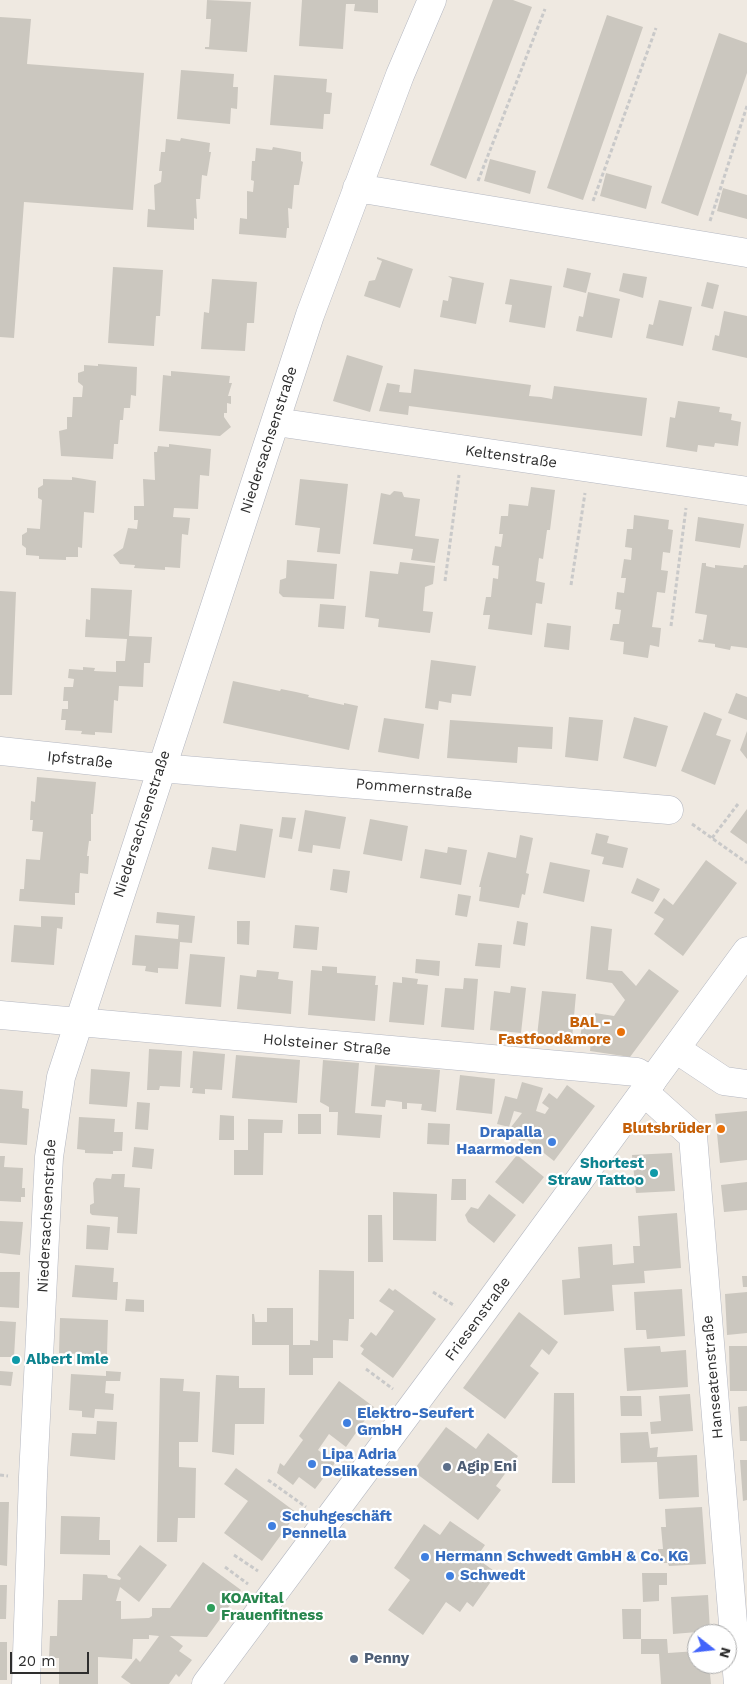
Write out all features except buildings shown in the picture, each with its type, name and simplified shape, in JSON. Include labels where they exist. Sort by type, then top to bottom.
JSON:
[{"type":"street","name":"Niedersachsenstraße","points":[[26,1684],[33,1477],[50,1153],[61,1077],[77,1022],[276,422],[312,307],[432,0]]},
{"type":"street","points":[[357,188],[747,253]]},
{"type":"street","name":"Keltenstraße","points":[[276,422],[747,491]]},
{"type":"street","name":"Ipfstraße","points":[[0,752],[160,768]]},
{"type":"street","name":"Pommernstraße","points":[[160,768],[669,810]]},
{"type":"street","name":"Friesenstraße","points":[[206,1684],[414,1405],[747,951]]},
{"type":"street","name":"Holsteiner Straße","points":[[0,1016],[637,1072],[648,1086]]},
{"type":"street","points":[[676,1049],[724,1081],[747,1084]]},
{"type":"street","name":"Hanseatenstraße","points":[[648,1086],[694,1136],[738,1684]]},
{"type":"path","points":[[468,207],[545,9]]},
{"type":"path","points":[[584,225],[656,28]]},
{"type":"path","points":[[702,245],[747,106]]},
{"type":"path","points":[[445,581],[463,450]]},
{"type":"path","points":[[571,585],[588,468]]},
{"type":"path","points":[[671,626],[690,483]]},
{"type":"path","points":[[712,838],[738,804]]},
{"type":"path","points":[[669,810],[747,862]]},
{"type":"path","points":[[366,1369],[414,1405]]},
{"type":"path","points":[[268,1480],[326,1522]]},
{"type":"place","name":"BAL - Fastfood&more","points":[[621,1032]]},
{"type":"place","name":"Blutsbrüder","points":[[721,1129]]},
{"type":"place","name":"Drapalla Haarmoden","points":[[552,1142]]},
{"type":"place","name":"Shortest Straw Tattoo","points":[[654,1173]]},
{"type":"place","name":"Albert Imle","points":[[16,1360]]},
{"type":"place","name":"Elektro-Seufert GmbH","points":[[347,1423]]},
{"type":"place","name":"Lipa Adria Delikatessen","points":[[312,1464]]},
{"type":"place","name":"Agip Eni","points":[[447,1467]]},
{"type":"place","name":"Schuhgeschäft Pennella","points":[[272,1526]]},
{"type":"place","name":"Hermann Schwedt GmbH & Co. KG","points":[[425,1557]]},
{"type":"place","name":"Schwedt","points":[[450,1576]]},
{"type":"place","name":"KOAvital Frauenfitness","points":[[211,1608]]},
{"type":"place","name":"Penny","points":[[354,1659]]}]
